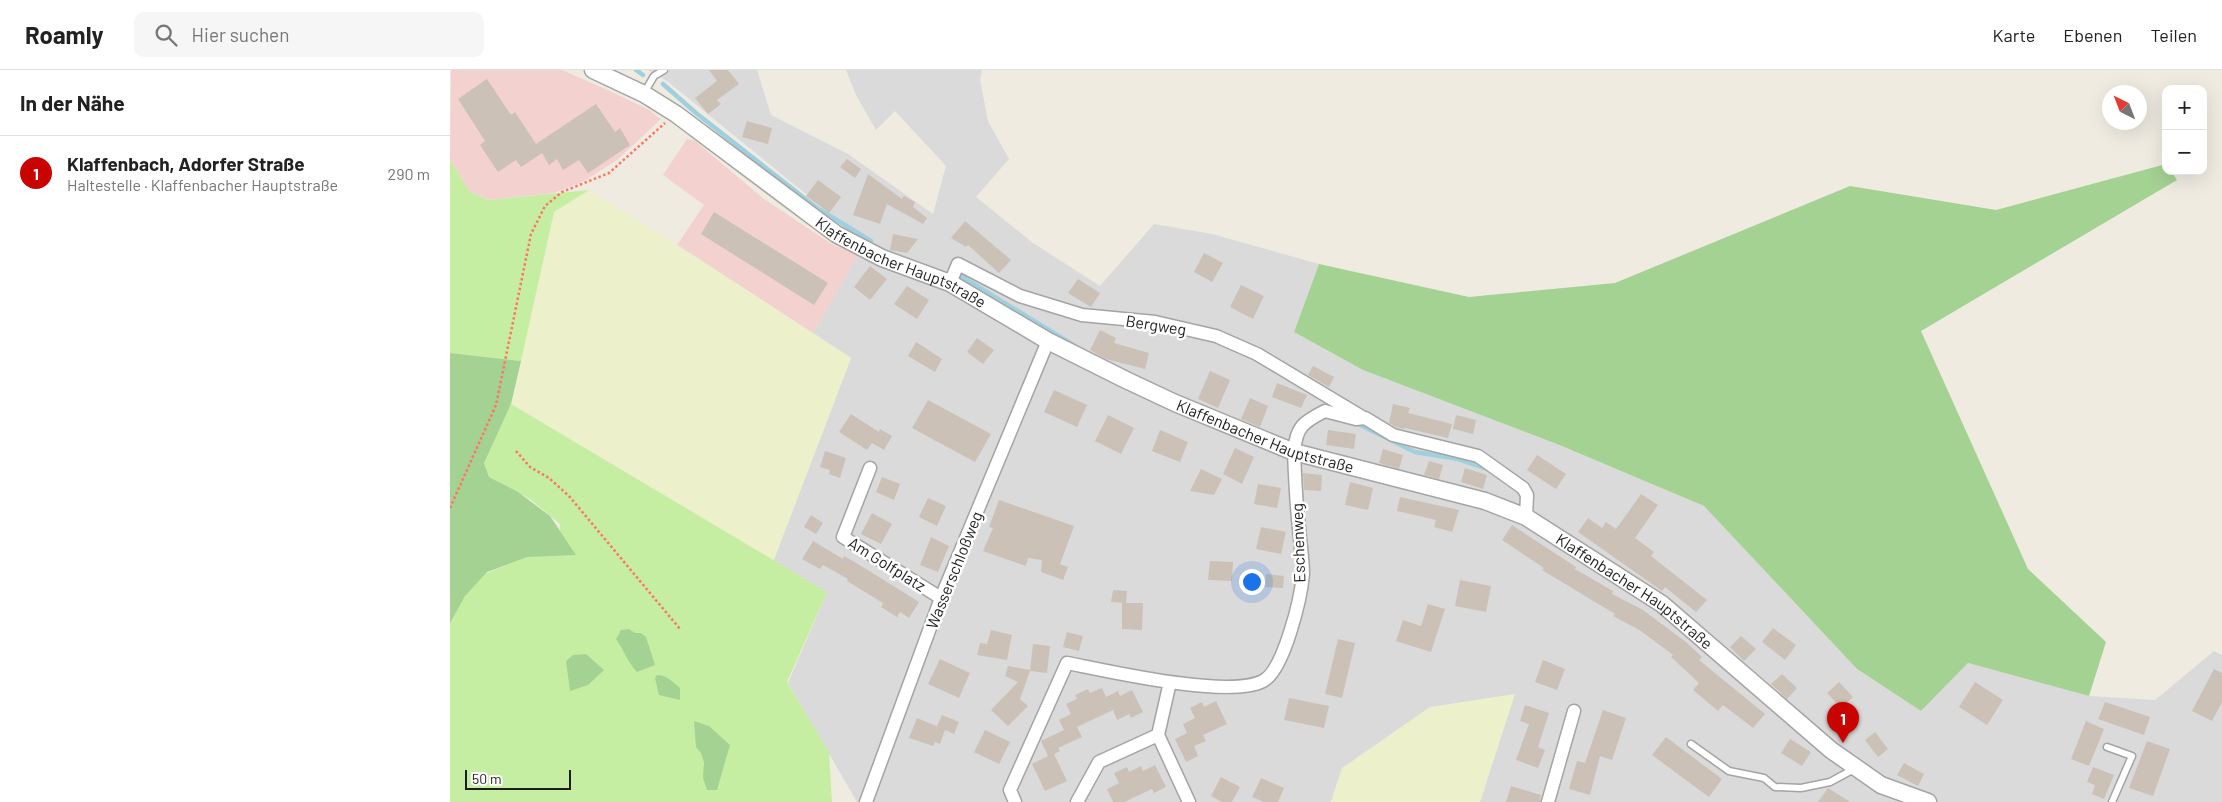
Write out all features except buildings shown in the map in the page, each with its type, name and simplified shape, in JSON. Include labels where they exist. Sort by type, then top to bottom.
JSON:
[{"type":"street","name":"Klaffenbacher Hauptstraße","points":[[593,70],[644,94],[676,114],[836,234],[882,258],[950,283],[1048,341],[1175,403],[1294,444],[1485,501],[1526,517],[1662,604],[1831,750],[1855,768],[1881,785],[1928,802]]},
{"type":"street","name":"Bergweg","points":[[950,283],[958,264],[1020,296],[1082,315],[1155,322],[1216,336],[1257,354],[1393,435],[1478,456],[1485,460],[1523,488],[1527,495],[1526,517]]},
{"type":"street","name":"Wasserschloßweg","points":[[866,802],[942,598],[1048,341]]},
{"type":"street","name":"Bergweg","points":[[1294,444],[1305,421],[1325,411],[1356,419],[1364,418]]},
{"type":"street","name":"Eschenweg","points":[[1015,802],[1010,790],[1068,663],[1170,682],[1218,687],[1246,687],[1263,681],[1275,671],[1284,651],[1299,598],[1303,572],[1294,444]]},
{"type":"street","name":"Am Golfplatz","points":[[870,468],[843,537],[942,598]]},
{"type":"street","points":[[1170,682],[1158,735],[1189,802]]},
{"type":"street","points":[[1548,802],[1574,711]]},
{"type":"street","points":[[1077,802],[1099,762],[1158,735]]},
{"type":"lane","points":[[644,94],[654,76],[664,70]]},
{"type":"lane","points":[[1691,744],[1729,771],[1764,778],[1775,786],[1801,788],[1830,782],[1855,768]]},
{"type":"lane","points":[[2107,747],[2132,756],[2113,801]]},
{"type":"path","points":[[450,508],[496,405],[531,234],[545,206],[562,192],[608,173],[676,114]]},
{"type":"path","points":[[516,451],[530,467],[549,478],[569,496],[680,628]]},
{"type":"shaded area","points":[[451,70],[562,70],[649,110],[661,119],[617,160],[584,181],[554,193],[489,200],[470,192],[450,160]]},
{"type":"shaded area","points":[[648,70],[757,70],[771,115],[848,154],[933,214],[946,166],[895,111],[876,130],[856,95],[846,70],[982,70],[980,80],[988,121],[1009,159],[976,197],[1033,243],[1100,286],[1154,224],[1212,234],[1319,264],[1294,332],[1363,370],[1557,444],[1704,506],[1857,669],[1921,711],[1968,663],[2089,696],[2155,700],[2214,651],[2222,655],[2222,802],[1480,802],[1514,694],[1342,768],[1331,802],[857,802],[788,683],[827,592],[773,562],[851,358],[813,333],[865,242],[667,81]]},
{"type":"shaded area","points":[[687,139],[694,140],[764,199],[830,243],[858,255],[813,333],[677,245],[704,205],[663,175]]},
{"type":"green space","points":[[450,160],[470,192],[489,200],[589,190],[554,212],[521,361],[450,353]]},
{"type":"green space","points":[[2162,165],[2162,175],[2174,175],[2177,180],[1921,331],[2028,569],[2106,642],[2089,696],[1968,663],[1921,711],[1857,669],[1704,506],[1557,444],[1363,370],[1294,332],[1319,264],[1469,297],[1615,283],[1850,186],[1996,210]]},
{"type":"green space","points":[[589,190],[851,358],[773,562],[511,404],[554,212]]},
{"type":"green space","points":[[450,353],[521,361],[511,404],[484,463],[489,477],[518,492],[550,516],[576,555],[527,557],[487,572],[465,596],[450,623]]},
{"type":"green space","points":[[511,404],[827,592],[787,682],[829,752],[832,802],[450,802],[450,588],[558,544],[560,524],[530,499],[489,477],[484,462]]},
{"type":"green space","points":[[629,629],[646,637],[655,665],[637,672],[631,665],[616,639],[621,630]]},
{"type":"green space","points":[[586,654],[604,670],[588,685],[570,691],[566,661],[573,655]]},
{"type":"green space","points":[[657,675],[667,678],[680,688],[680,700],[659,695],[655,678]]},
{"type":"green space","points":[[1515,694],[1480,802],[1331,802],[1342,768],[1430,707]]},
{"type":"green space","points":[[694,721],[709,726],[730,745],[717,790],[707,790],[703,778],[704,762],[701,753],[696,747]]},
{"type":"waterway","points":[[636,70],[643,75]]},
{"type":"waterway","points":[[663,84],[696,113],[817,208],[871,241]]},
{"type":"waterway","points":[[962,277],[1075,346]]},
{"type":"waterway","points":[[1358,424],[1415,452],[1458,459],[1488,469]]},
{"type":"place","name":"Klaffenbach, Adorfer Straße","points":[[1843,743]]}]
